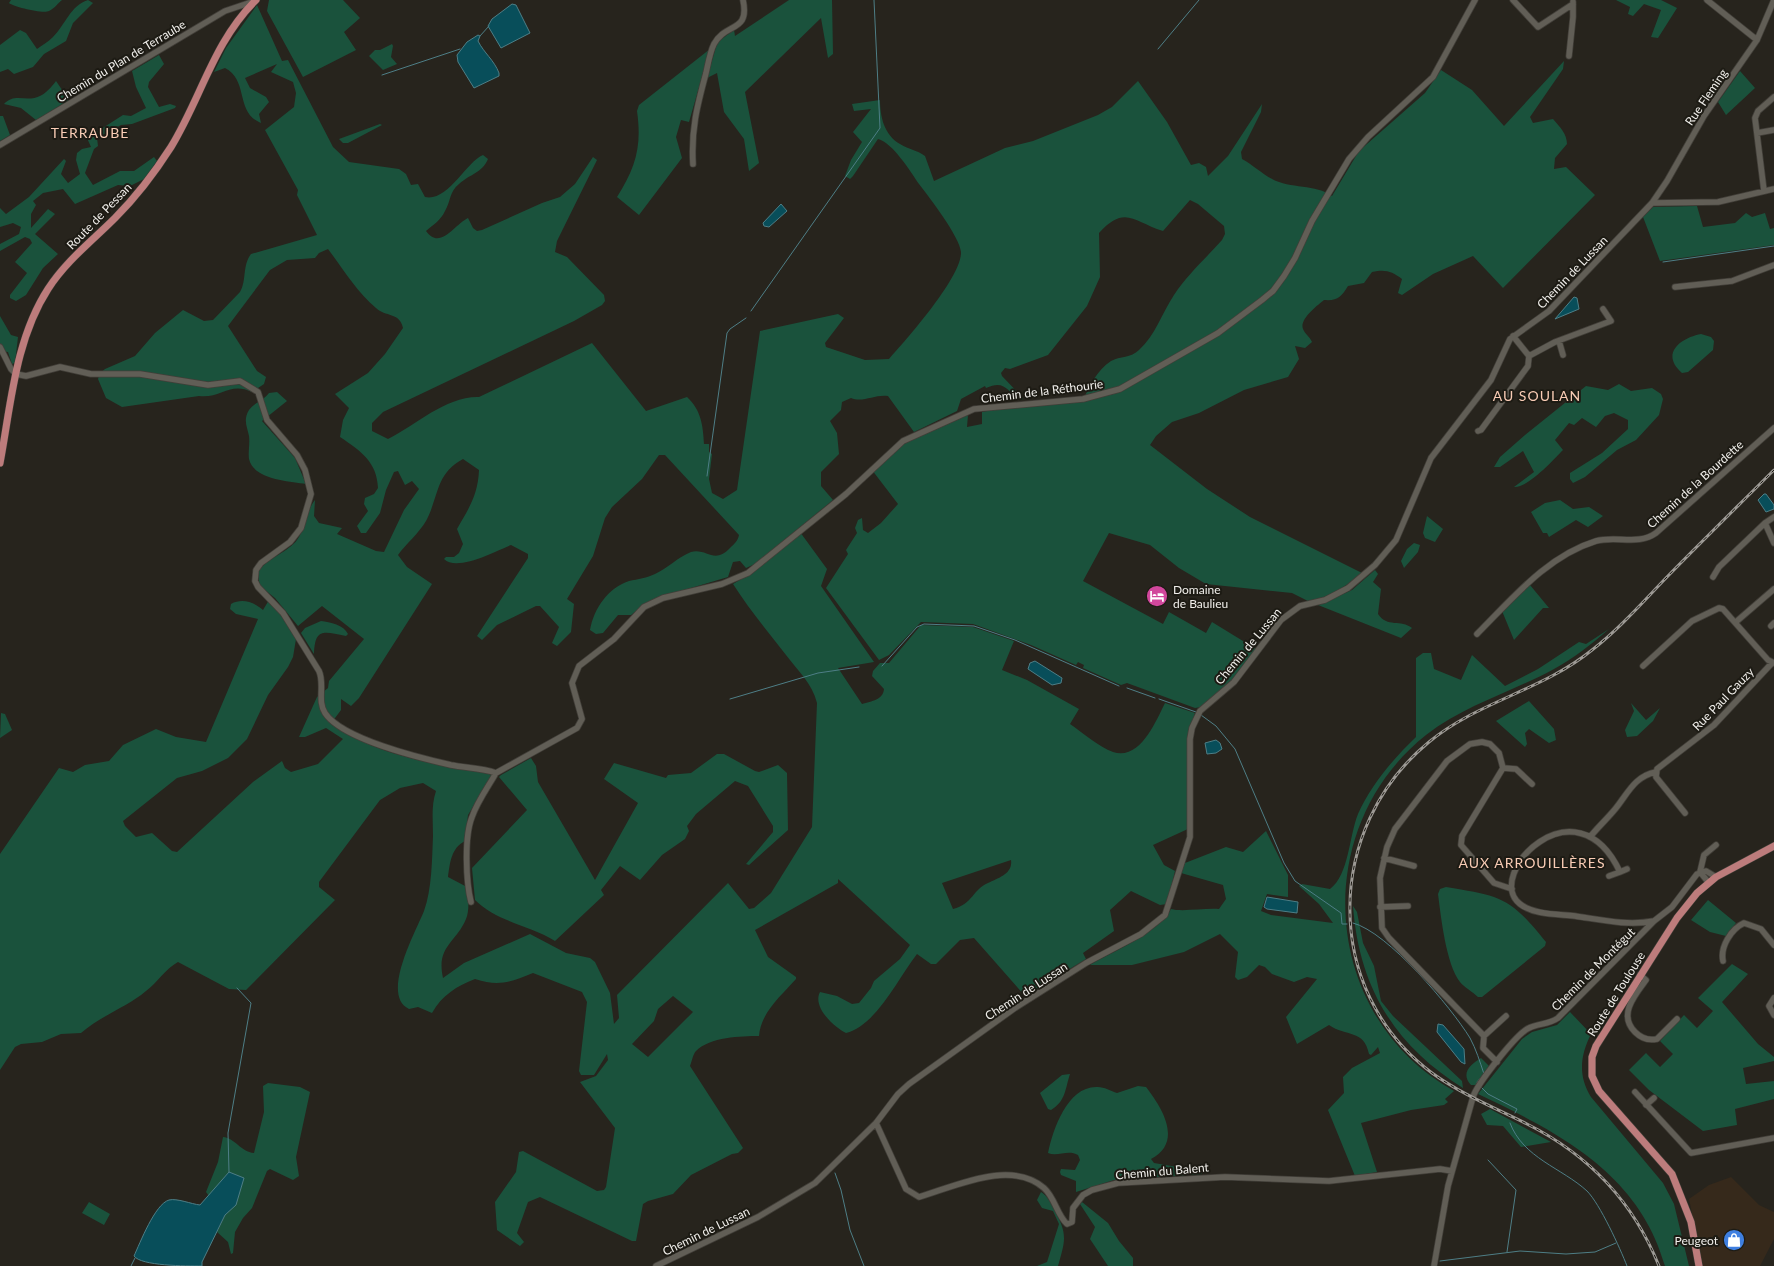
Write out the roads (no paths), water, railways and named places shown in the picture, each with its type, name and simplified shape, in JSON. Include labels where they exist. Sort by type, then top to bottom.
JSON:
[{"type":"main road","name":"Route de Pessan","points":[[0,463],[16,374],[29,326],[49,289],[76,255],[136,196],[153,174],[179,133],[222,45],[237,21],[255,0]]},
{"type":"main road","name":"Route de Toulouse","points":[[1699,1266],[1690,1222],[1672,1174],[1599,1091],[1592,1076],[1592,1057],[1596,1046],[1640,975],[1682,912],[1708,883],[1716,877],[1774,846]]},
{"type":"street","name":"Chemin du Plan de Terraube","points":[[0,144],[225,11],[255,0]]},
{"type":"street","points":[[693,164],[692,135],[694,115],[714,43],[743,20],[745,15],[743,0]]},
{"type":"street","name":"Chemin de la Réthourie","points":[[496,773],[577,728],[582,720],[572,683],[579,666],[622,632],[644,607],[663,598],[722,584],[748,573],[846,494],[902,441],[974,409],[1083,399],[1120,389],[1218,333],[1262,300],[1273,291],[1288,270],[1312,222],[1349,159],[1368,138],[1433,77],[1475,0]]},
{"type":"street","points":[[1513,0],[1538,27],[1573,2]]},
{"type":"street","points":[[1707,0],[1758,40]]},
{"type":"street","name":"Rue Fleming","points":[[1652,203],[1667,181],[1704,116],[1758,40],[1774,0]]},
{"type":"street","points":[[1569,56],[1573,2]]},
{"type":"street","points":[[1764,191],[1756,113],[1774,97]]},
{"type":"street","points":[[1757,133],[1774,130]]},
{"type":"street","points":[[1652,203],[1718,202],[1774,189]]},
{"type":"street","name":"Chemin de Lussan","points":[[656,1266],[758,1217],[815,1183],[876,1123],[898,1094],[909,1084],[1016,1008],[1086,963],[1141,934],[1164,915],[1190,837],[1190,739],[1197,716],[1234,682],[1281,620],[1291,611],[1337,596],[1375,565],[1389,550],[1396,540],[1430,458],[1491,380],[1513,336],[1549,311],[1652,203]]},
{"type":"street","points":[[1675,287],[1732,281],[1774,265]]},
{"type":"street","points":[[1530,356],[1558,341],[1611,321],[1603,309]]},
{"type":"street","points":[[1513,336],[1530,356]]},
{"type":"street","points":[[1558,341],[1563,356]]},
{"type":"street","points":[[0,347],[11,369],[16,374],[30,376],[60,367],[98,375],[140,374],[200,384],[240,381],[254,388],[261,398],[266,420],[297,455],[305,470],[311,494],[301,528],[290,542],[261,563],[256,570],[255,581],[258,587],[283,613],[319,671],[322,680],[324,711],[342,728],[382,746],[451,765],[496,773],[472,815],[469,825],[468,872],[471,902]]},
{"type":"street","points":[[1478,431],[1481,430],[1528,366],[1530,356]]},
{"type":"street","name":"Chemin de la Bourdette","points":[[1477,634],[1528,584],[1570,552],[1600,540],[1643,540],[1651,537],[1774,428]]},
{"type":"street","points":[[1713,577],[1719,567],[1765,523],[1774,517]]},
{"type":"street","points":[[1765,523],[1774,544]]},
{"type":"street","points":[[1738,620],[1774,589]]},
{"type":"street","points":[[1643,666],[1692,621],[1719,608],[1723,609],[1773,663]]},
{"type":"street","name":"Rue Paul Gauzy","points":[[1590,837],[1616,808],[1632,785],[1644,776],[1656,772],[1714,726],[1773,663]]},
{"type":"street","points":[[1484,1036],[1384,932],[1380,907],[1380,878],[1390,838],[1452,756],[1470,744],[1486,742],[1499,753],[1503,768],[1462,836],[1461,845],[1494,883],[1512,888]]},
{"type":"street","points":[[1503,768],[1516,769],[1532,784]]},
{"type":"street","points":[[1656,772],[1656,777],[1685,813]]},
{"type":"street","points":[[1620,872],[1606,851],[1590,837],[1581,833],[1565,832],[1541,840],[1522,860],[1513,878],[1512,888],[1516,900],[1530,909],[1626,924],[1654,921]]},
{"type":"street","name":"Chemin de Montégut","points":[[1434,1266],[1452,1171],[1475,1091],[1524,1031],[1558,1018],[1654,921],[1672,907],[1700,872],[1704,855],[1716,845]]},
{"type":"street","points":[[1384,858],[1414,866]]},
{"type":"street","points":[[1609,876],[1627,869]]},
{"type":"street","points":[[1708,883],[1700,872],[1706,871],[1716,877]]},
{"type":"street","points":[[1380,907],[1408,906]]},
{"type":"street","points":[[1723,961],[1722,954],[1725,943],[1731,934],[1744,923],[1761,929],[1774,945]]},
{"type":"street","points":[[1640,975],[1646,980],[1630,1005],[1627,1017],[1634,1030],[1645,1039],[1657,1040],[1677,1019]]},
{"type":"street","points":[[1774,998],[1769,1006],[1774,1015]]},
{"type":"street","points":[[1498,1062],[1483,1048],[1484,1036],[1506,1016]]},
{"type":"street","points":[[1635,1092],[1691,1153],[1774,1138]]},
{"type":"street","points":[[1646,1105],[1654,1098]]},
{"type":"street","name":"Chemin du Balent","points":[[876,1123],[906,1189],[913,1196],[919,1197],[993,1177],[1014,1174],[1023,1175],[1044,1188],[1052,1197],[1067,1224],[1072,1222],[1073,1208],[1083,1196],[1092,1190],[1118,1183],[1225,1177],[1329,1181],[1440,1169],[1452,1171]]},
{"type":"water","points":[[512,4],[516,5],[530,33],[501,48],[488,26],[492,19]]},
{"type":"water","points":[[478,35],[480,36],[478,41],[494,64],[499,76],[474,88],[458,62],[457,55],[467,42]]},
{"type":"water","points":[[781,204],[787,211],[769,227],[764,226],[763,223]]},
{"type":"water","points":[[1574,297],[1577,298],[1579,309],[1555,319]]},
{"type":"water","points":[[1764,494],[1774,505],[1774,509],[1766,512],[1758,500]]},
{"type":"water","points":[[1035,661],[1062,678],[1061,683],[1052,685],[1028,669],[1030,663]]},
{"type":"water","points":[[1216,740],[1220,743],[1222,749],[1216,753],[1207,754],[1205,743]]},
{"type":"water","points":[[1267,897],[1298,902],[1297,913],[1267,909],[1264,907]]},
{"type":"water","points":[[1438,1024],[1443,1025],[1464,1049],[1465,1064],[1461,1062],[1437,1032]]},
{"type":"water","points":[[229,1172],[244,1178],[236,1205],[225,1215],[202,1262],[202,1266],[154,1264],[134,1256],[153,1216],[164,1203],[169,1200],[176,1200],[200,1205]]},
{"type":"waterway","points":[[751,311],[880,128],[874,0]]},
{"type":"waterway","points":[[1158,49],[1199,0]]},
{"type":"waterway","points":[[480,36],[489,26]]},
{"type":"waterway","points":[[382,75],[460,49]]},
{"type":"waterway","points":[[1663,262],[1774,246]]},
{"type":"waterway","points":[[707,476],[727,333],[746,318]]},
{"type":"waterway","points":[[882,666],[917,627],[924,624],[974,626],[1015,640],[1119,686]]},
{"type":"waterway","points":[[730,699],[818,673],[859,667]]},
{"type":"waterway","points":[[1127,688],[1155,698]]},
{"type":"waterway","points":[[1159,699],[1196,712]]},
{"type":"waterway","points":[[1201,715],[1216,726],[1235,749],[1284,863],[1295,881],[1341,913],[1342,924],[1347,924]]},
{"type":"waterway","points":[[1353,923],[1367,929],[1400,955],[1418,972],[1449,1008],[1470,1038],[1476,1051],[1484,1074],[1477,1082]]},
{"type":"waterway","points":[[229,1172],[228,1133],[251,1003],[237,988]]},
{"type":"waterway","points":[[1481,1087],[1488,1094],[1517,1109],[1515,1113]]},
{"type":"waterway","points":[[1510,1123],[1516,1135],[1533,1154],[1577,1183],[1592,1197],[1609,1227],[1627,1266]]},
{"type":"waterway","points":[[1488,1160],[1516,1190],[1507,1252]]},
{"type":"waterway","points":[[835,1173],[850,1230],[864,1266]]},
{"type":"waterway","points":[[1440,1261],[1520,1251],[1566,1254],[1595,1252],[1616,1243]]},
{"type":"waterway","points":[[131,1266],[135,1258]]},
{"type":"railway","points":[[1659,1266],[1636,1221],[1622,1201],[1589,1165],[1549,1136],[1443,1081],[1432,1073],[1396,1038],[1370,998],[1355,954],[1350,908],[1355,862],[1370,818],[1395,777],[1429,742],[1468,716],[1553,676],[1592,650],[1621,625],[1774,470]]},
{"type":"place","name":"Domaine de Baulieu","points":[[1157,596]]},
{"type":"place","name":"Peugeot","points":[[1734,1240]]},
{"type":"district","name":"TERRAUBE","points":[[90,132]]},
{"type":"district","name":"AU SOULAN","points":[[1537,395]]},
{"type":"district","name":"AUX ARROUILLÈRES","points":[[1532,862]]}]
